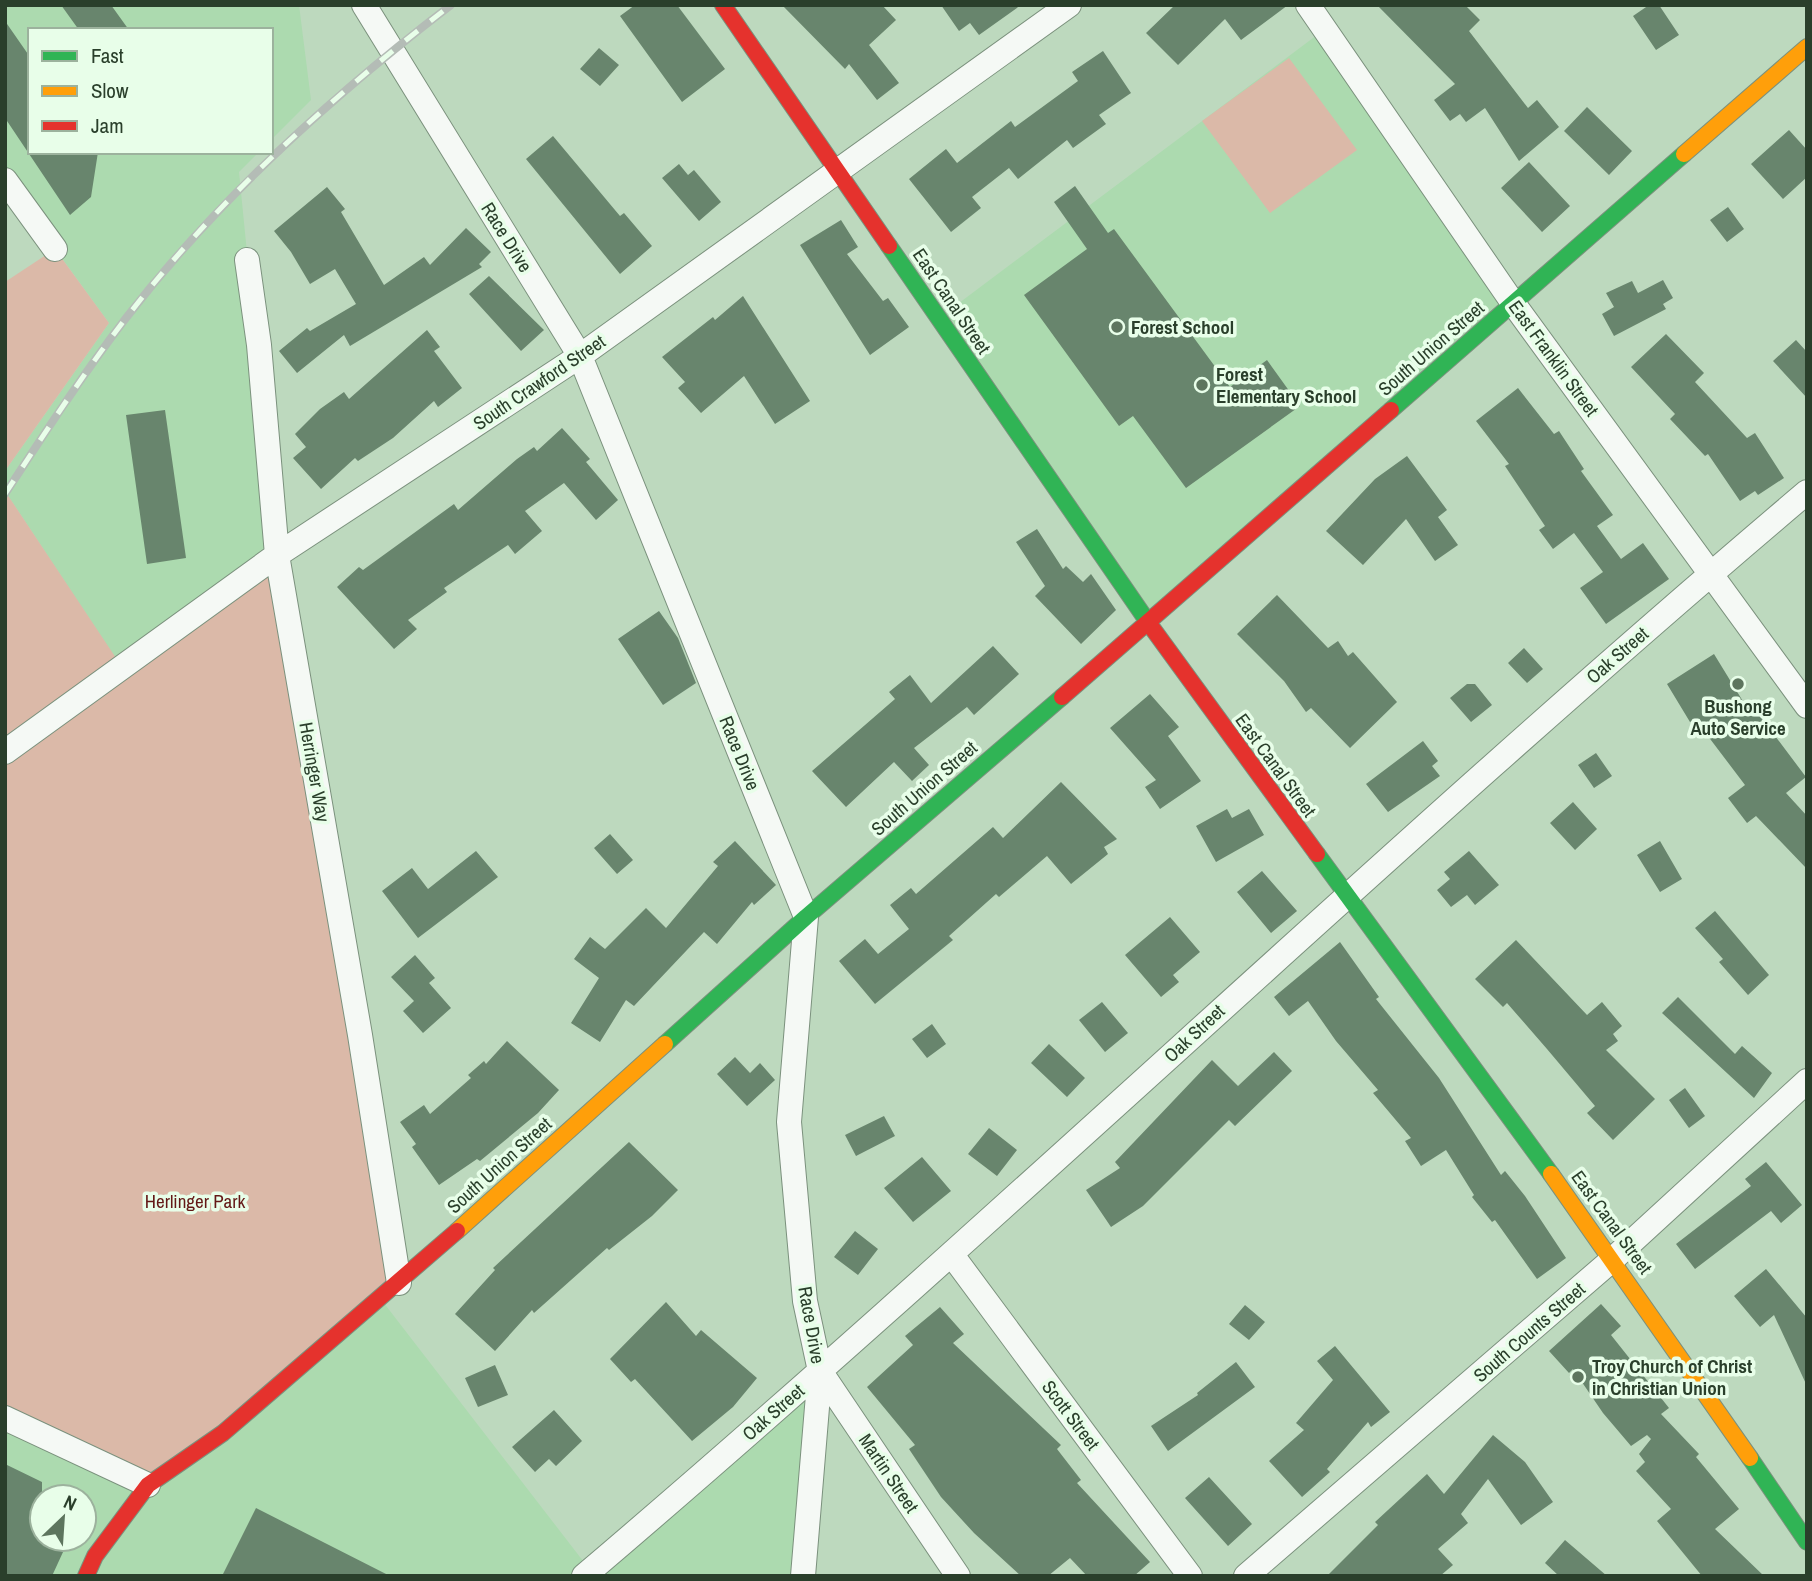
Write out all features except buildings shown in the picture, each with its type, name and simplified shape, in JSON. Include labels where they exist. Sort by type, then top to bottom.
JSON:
[{"type":"street","name":"Race Drive","points":[[363,5],[580,356],[806,917],[789,1122],[805,1301],[820,1371],[803,1576]]},
{"type":"street","name":"East Canal Street","points":[[723,5],[1148,623],[1344,895],[1613,1259],[1807,1542]]},
{"type":"street","name":"South Crawford Street","points":[[5,752],[277,555],[580,356],[839,173],[1069,5]]},
{"type":"street","name":"East Franklin Street","points":[[1308,5],[1513,303],[1807,706]]},
{"type":"street","name":"South Union Street","points":[[86,1576],[95,1556],[148,1485],[223,1433],[399,1283],[806,917],[1148,623],[1807,47]]},
{"type":"street","points":[[5,180],[55,249]]},
{"type":"street","name":"Herringer Way","points":[[247,260],[259,345],[277,555],[360,1035],[399,1283]]},
{"type":"street","name":"Oak Street","points":[[584,1576],[952,1255],[1344,895],[1710,573],[1807,492]]},
{"type":"street","name":"South Counts Street","points":[[1246,1576],[1613,1259],[1807,1081]]},
{"type":"street","name":"Scott Street","points":[[952,1255],[1190,1576]]},
{"type":"street","name":"Martin Street","points":[[820,1371],[958,1576]]},
{"type":"street","points":[[5,1418],[148,1485]]},
{"type":"shaded area","points":[[5,5],[299,5],[311,100],[273,138],[273,28],[28,28],[28,154],[257,154],[239,172],[277,555],[122,668],[5,491],[5,471],[109,323],[5,180]]},
{"type":"shaded area","name":"Forest Elementary School","points":[[1325,29],[1513,303],[1148,623],[939,318]]},
{"type":"shaded area","points":[[380,1298],[590,1570],[820,1371],[803,1576],[5,1576],[5,1418]]},
{"type":"green space","points":[[1289,58],[1357,150],[1270,213],[1202,121]]},
{"type":"green space","points":[[55,249],[109,323],[5,471],[5,282]]},
{"type":"green space","name":"Herlinger Park","points":[[5,491],[122,667],[277,555],[399,1283],[148,1485],[5,1418]]},
{"type":"railway","points":[[5,494],[110,339],[161,274],[199,232],[278,151],[320,113],[451,5]]},
{"type":"traffic: fast","points":[[1391,410],[1684,154]]},
{"type":"traffic: fast","points":[[889,246],[1150,625]]},
{"type":"traffic: fast","points":[[665,1044],[806,917],[1062,697]]},
{"type":"traffic: fast","points":[[1317,854],[1551,1174]]},
{"type":"traffic: fast","points":[[1750,1458],[1807,1542]]},
{"type":"traffic: slow","points":[[1684,154],[1807,47]]},
{"type":"traffic: slow","points":[[457,1231],[665,1044]]},
{"type":"traffic: slow","points":[[1551,1174],[1750,1458]]},
{"type":"traffic: jam","points":[[723,5],[889,246]]},
{"type":"traffic: jam","points":[[1062,697],[1391,410]]},
{"type":"traffic: jam","points":[[1150,625],[1317,854]]},
{"type":"traffic: jam","points":[[86,1576],[95,1556],[148,1485],[223,1433],[457,1231]]},
{"type":"place","name":"Forest School","points":[[1117,327]]},
{"type":"place","name":"Forest Elementary School","points":[[1202,385]]},
{"type":"place","name":"Bushong Auto Service","points":[[1738,684]]},
{"type":"place","name":"Troy Church of Christ in Christian Union","points":[[1578,1377]]}]
